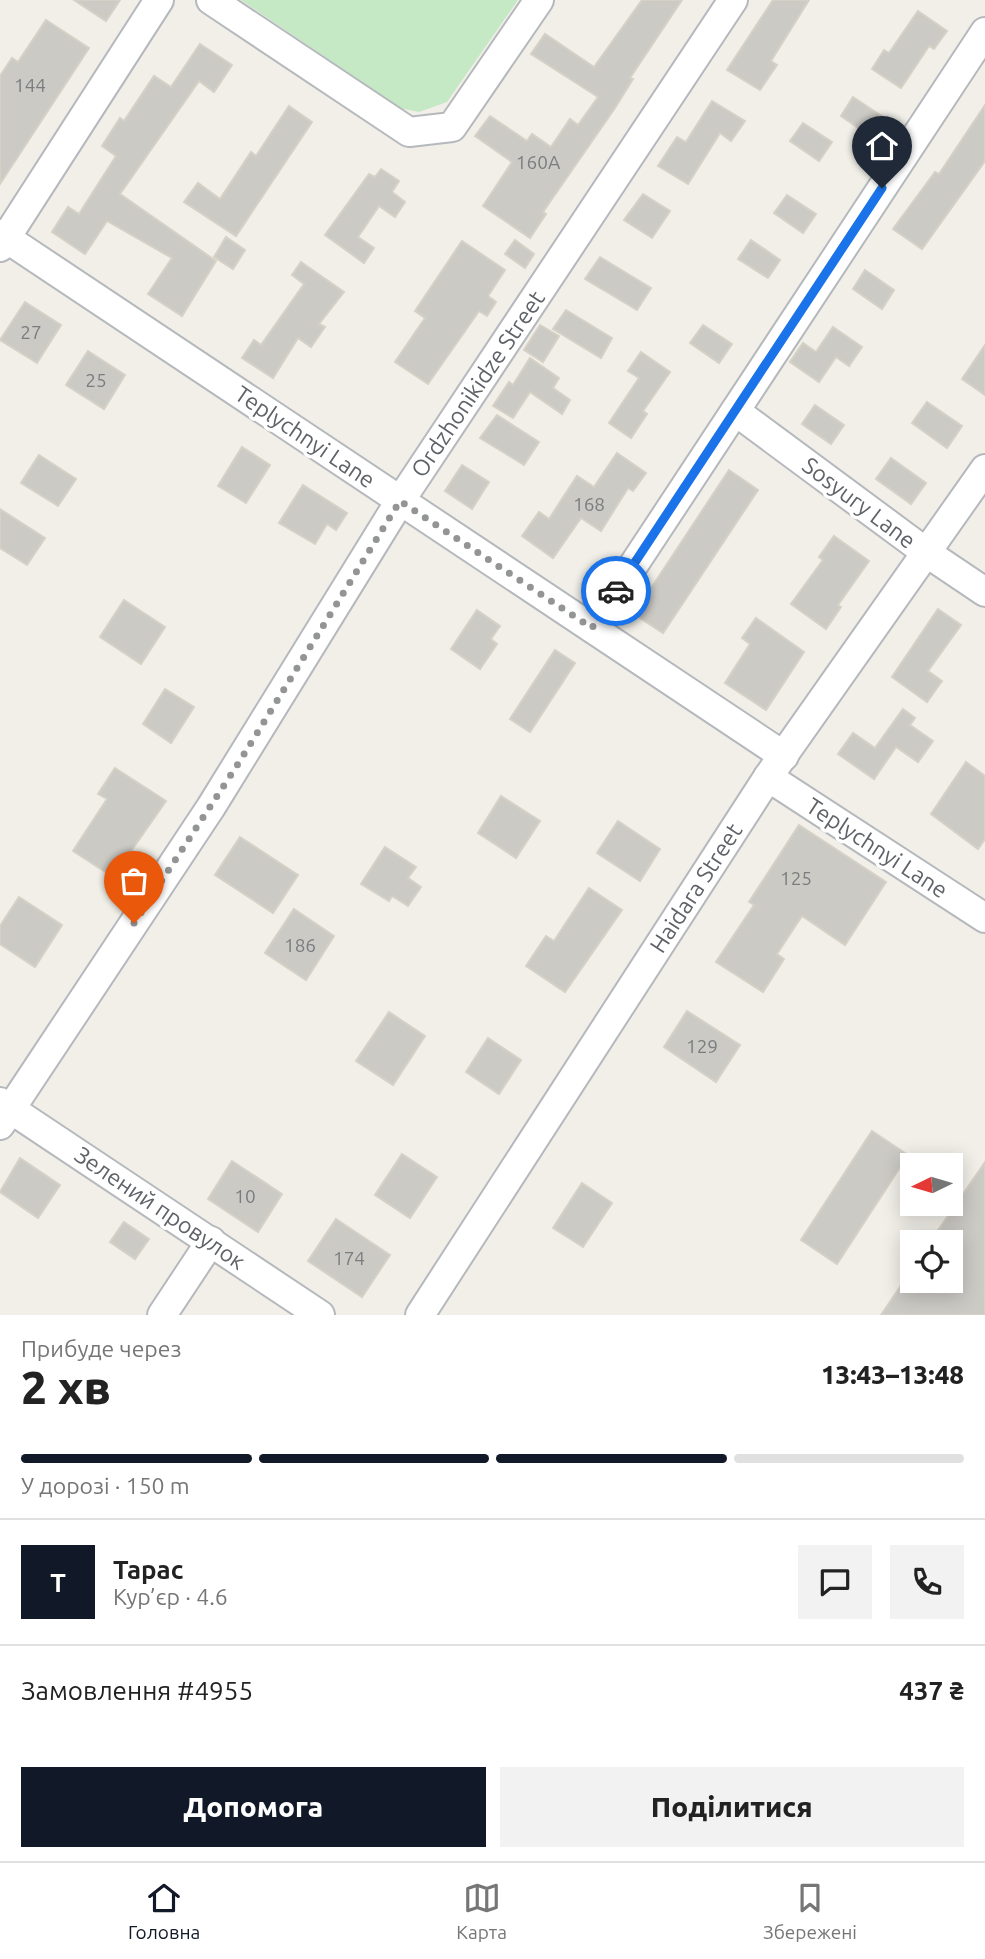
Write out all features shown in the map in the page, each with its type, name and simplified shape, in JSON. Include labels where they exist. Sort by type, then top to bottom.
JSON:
[{"type":"street","points":[[2,240],[159,0]]},
{"type":"street","points":[[211,0],[409,132],[421,132],[452,127],[539,0]]},
{"type":"street","name":"Ordzhonikidze Street","points":[[4,1112],[211,807],[400,501],[733,0]]},
{"type":"street","points":[[592,628],[985,32]]},
{"type":"street","name":"Teplychnyi Lane","points":[[2,240],[592,628],[776,767],[983,912]]},
{"type":"street","name":"Sosyury Lane","points":[[735,411],[927,553],[985,592]]},
{"type":"street","name":"Haidara Street","points":[[420,1315],[776,767],[985,470]]},
{"type":"street","name":"Зелений провулок","points":[[4,1112],[211,1241],[320,1315]]},
{"type":"street","points":[[162,1315],[211,1241]]},
{"type":"green space","points":[[241,0],[518,0],[447,102],[419,112],[400,108]]},
{"type":"building","points":[[74,0],[120,0],[106,21]]},
{"type":"building","points":[[642,0],[682,0],[630,78],[633,79],[615,108],[543,212],[546,214],[530,238],[483,206],[512,162],[475,136],[490,116],[527,141],[532,134],[551,147],[570,119],[578,125],[598,97],[531,54],[545,34],[594,67]]},
{"type":"building","points":[[773,0],[809,0],[771,61],[777,65],[760,90],[727,70]]},
{"type":"building","points":[[918,11],[947,31],[934,49],[929,46],[901,88],[872,69],[884,50],[889,53]]},
{"type":"building","points":[[46,20],[89,48],[0,184],[0,76],[12,58],[18,62]]},
{"type":"building","points":[[200,44],[232,65],[214,92],[199,81],[120,194],[216,261],[182,316],[148,294],[172,258],[107,221],[85,254],[52,232],[68,207],[79,214],[116,156],[102,146],[120,118],[124,121],[154,76],[171,87]]},
{"type":"building","points":[[853,97],[883,117],[870,136],[841,116]]},
{"type":"building","points":[[712,101],[745,121],[731,141],[720,133],[688,184],[658,166],[677,137],[686,142]]},
{"type":"building","points":[[985,105],[985,161],[922,249],[893,229],[935,172],[939,174]]},
{"type":"building","points":[[289,106],[312,122],[236,236],[184,202],[198,183],[220,199],[251,152],[256,156]]},
{"type":"building","points":[[803,123],[832,142],[819,161],[790,141]]},
{"type":"building","points":[[381,169],[399,181],[392,192],[405,202],[395,217],[379,206],[358,237],[374,248],[364,263],[325,235],[369,174],[375,177]]},
{"type":"building","points":[[643,194],[670,211],[652,238],[624,220]]},
{"type":"building","points":[[787,195],[816,214],[803,233],[774,213]]},
{"type":"building","points":[[226,237],[245,250],[233,269],[214,257]]},
{"type":"building","points":[[515,240],[534,254],[525,268],[505,254]]},
{"type":"building","points":[[751,240],[780,260],[768,278],[738,259]]},
{"type":"building","points":[[462,241],[505,270],[488,296],[496,302],[487,316],[479,311],[428,384],[395,362],[425,318],[415,311]]},
{"type":"building","points":[[600,257],[651,288],[637,310],[585,279]]},
{"type":"building","points":[[301,262],[344,292],[319,324],[325,327],[311,347],[298,338],[273,378],[242,358],[254,340],[261,345],[304,284],[292,275]]},
{"type":"building","points":[[865,270],[894,290],[882,309],[853,289]]},
{"type":"building","points":[[25,302],[61,325],[37,363],[0,340]]},
{"type":"building","points":[[566,310],[612,338],[601,358],[553,329]]},
{"type":"building","points":[[540,325],[559,336],[543,362],[524,350]]},
{"type":"building","points":[[703,325],[732,344],[719,363],[690,343]]},
{"type":"building","points":[[833,327],[862,347],[849,366],[836,357],[819,382],[790,362],[803,343],[816,352]]},
{"type":"building","points":[[985,345],[985,395],[962,379]]},
{"type":"building","points":[[88,351],[125,375],[104,409],[66,385]]},
{"type":"building","points":[[641,352],[670,372],[643,411],[647,414],[631,438],[609,423],[639,378],[628,371]]},
{"type":"building","points":[[530,358],[559,378],[553,388],[570,400],[562,414],[530,392],[513,418],[493,406],[509,382],[513,385]]},
{"type":"building","points":[[927,402],[962,426],[947,448],[912,423]]},
{"type":"building","points":[[815,405],[844,425],[831,444],[802,424]]},
{"type":"building","points":[[497,415],[539,442],[524,465],[480,438]]},
{"type":"building","points":[[242,447],[270,465],[246,503],[218,486]]},
{"type":"building","points":[[617,453],[646,473],[633,491],[628,488],[601,531],[581,518],[553,558],[522,536],[539,512],[549,519],[577,476],[594,487]]},
{"type":"building","points":[[39,455],[76,479],[58,506],[21,483]]},
{"type":"building","points":[[891,458],[926,483],[911,504],[876,479]]},
{"type":"building","points":[[462,465],[489,482],[472,509],[445,491]]},
{"type":"building","points":[[729,470],[758,490],[663,633],[634,614]]},
{"type":"building","points":[[303,485],[347,513],[336,530],[327,524],[315,544],[279,523]]},
{"type":"building","points":[[0,509],[45,538],[27,565],[0,548]]},
{"type":"building","points":[[834,536],[869,561],[838,605],[841,607],[826,629],[791,604],[823,560],[819,557]]},
{"type":"building","points":[[124,600],[165,627],[141,664],[100,637]]},
{"type":"building","points":[[938,609],[961,625],[928,671],[942,681],[927,702],[892,677]]},
{"type":"building","points":[[477,610],[500,626],[491,639],[497,644],[480,669],[451,649]]},
{"type":"building","points":[[756,618],[804,652],[766,710],[725,683],[750,644],[742,638]]},
{"type":"building","points":[[555,650],[575,663],[530,732],[510,719]]},
{"type":"building","points":[[165,689],[194,707],[171,743],[143,724]]},
{"type":"building","points":[[903,709],[915,718],[910,725],[933,741],[918,762],[896,747],[874,779],[838,754],[853,733],[875,748]]},
{"type":"building","points":[[966,762],[985,776],[985,839],[978,849],[931,814]]},
{"type":"building","points":[[115,768],[166,801],[113,877],[73,851],[107,799],[98,794]]},
{"type":"building","points":[[501,796],[540,821],[516,858],[478,833]]},
{"type":"building","points":[[618,821],[660,849],[640,881],[597,853]]},
{"type":"building","points":[[799,825],[886,882],[845,945],[802,916],[777,954],[784,959],[763,992],[716,962],[754,905],[749,902]]},
{"type":"building","points":[[240,837],[298,875],[273,913],[215,875]]},
{"type":"building","points":[[385,847],[416,867],[408,878],[421,887],[408,906],[392,896],[389,901],[361,884]]},
{"type":"building","points":[[589,888],[622,910],[565,992],[526,966],[546,936],[554,941]]},
{"type":"building","points":[[19,897],[62,925],[35,967],[0,944],[0,926]]},
{"type":"building","points":[[294,909],[334,936],[306,980],[265,953]]},
{"type":"building","points":[[687,1011],[740,1045],[716,1082],[664,1047]]},
{"type":"building","points":[[389,1012],[425,1036],[393,1085],[356,1061]]},
{"type":"building","points":[[488,1038],[521,1060],[499,1094],[466,1072]]},
{"type":"building","points":[[872,1131],[905,1153],[900,1153],[900,1167],[837,1264],[801,1240]]},
{"type":"building","points":[[402,1154],[437,1177],[410,1218],[375,1195]]},
{"type":"building","points":[[20,1158],[60,1185],[38,1218],[0,1192]]},
{"type":"building","points":[[232,1161],[282,1194],[258,1232],[208,1199]]},
{"type":"building","points":[[985,1162],[985,1315],[881,1315],[900,1287],[900,1293],[963,1293],[963,1230],[938,1230],[948,1216],[963,1216],[963,1194]]},
{"type":"building","points":[[582,1183],[612,1203],[583,1247],[553,1228]]},
{"type":"building","points":[[336,1219],[390,1255],[362,1297],[308,1261]]},
{"type":"building","points":[[124,1222],[149,1239],[135,1259],[110,1242]]},
{"type":"way so far","points":[[134,923],[306,657],[400,501],[592,628],[616,591]]},
{"type":"route","points":[[616,591],[882,188]]}]
